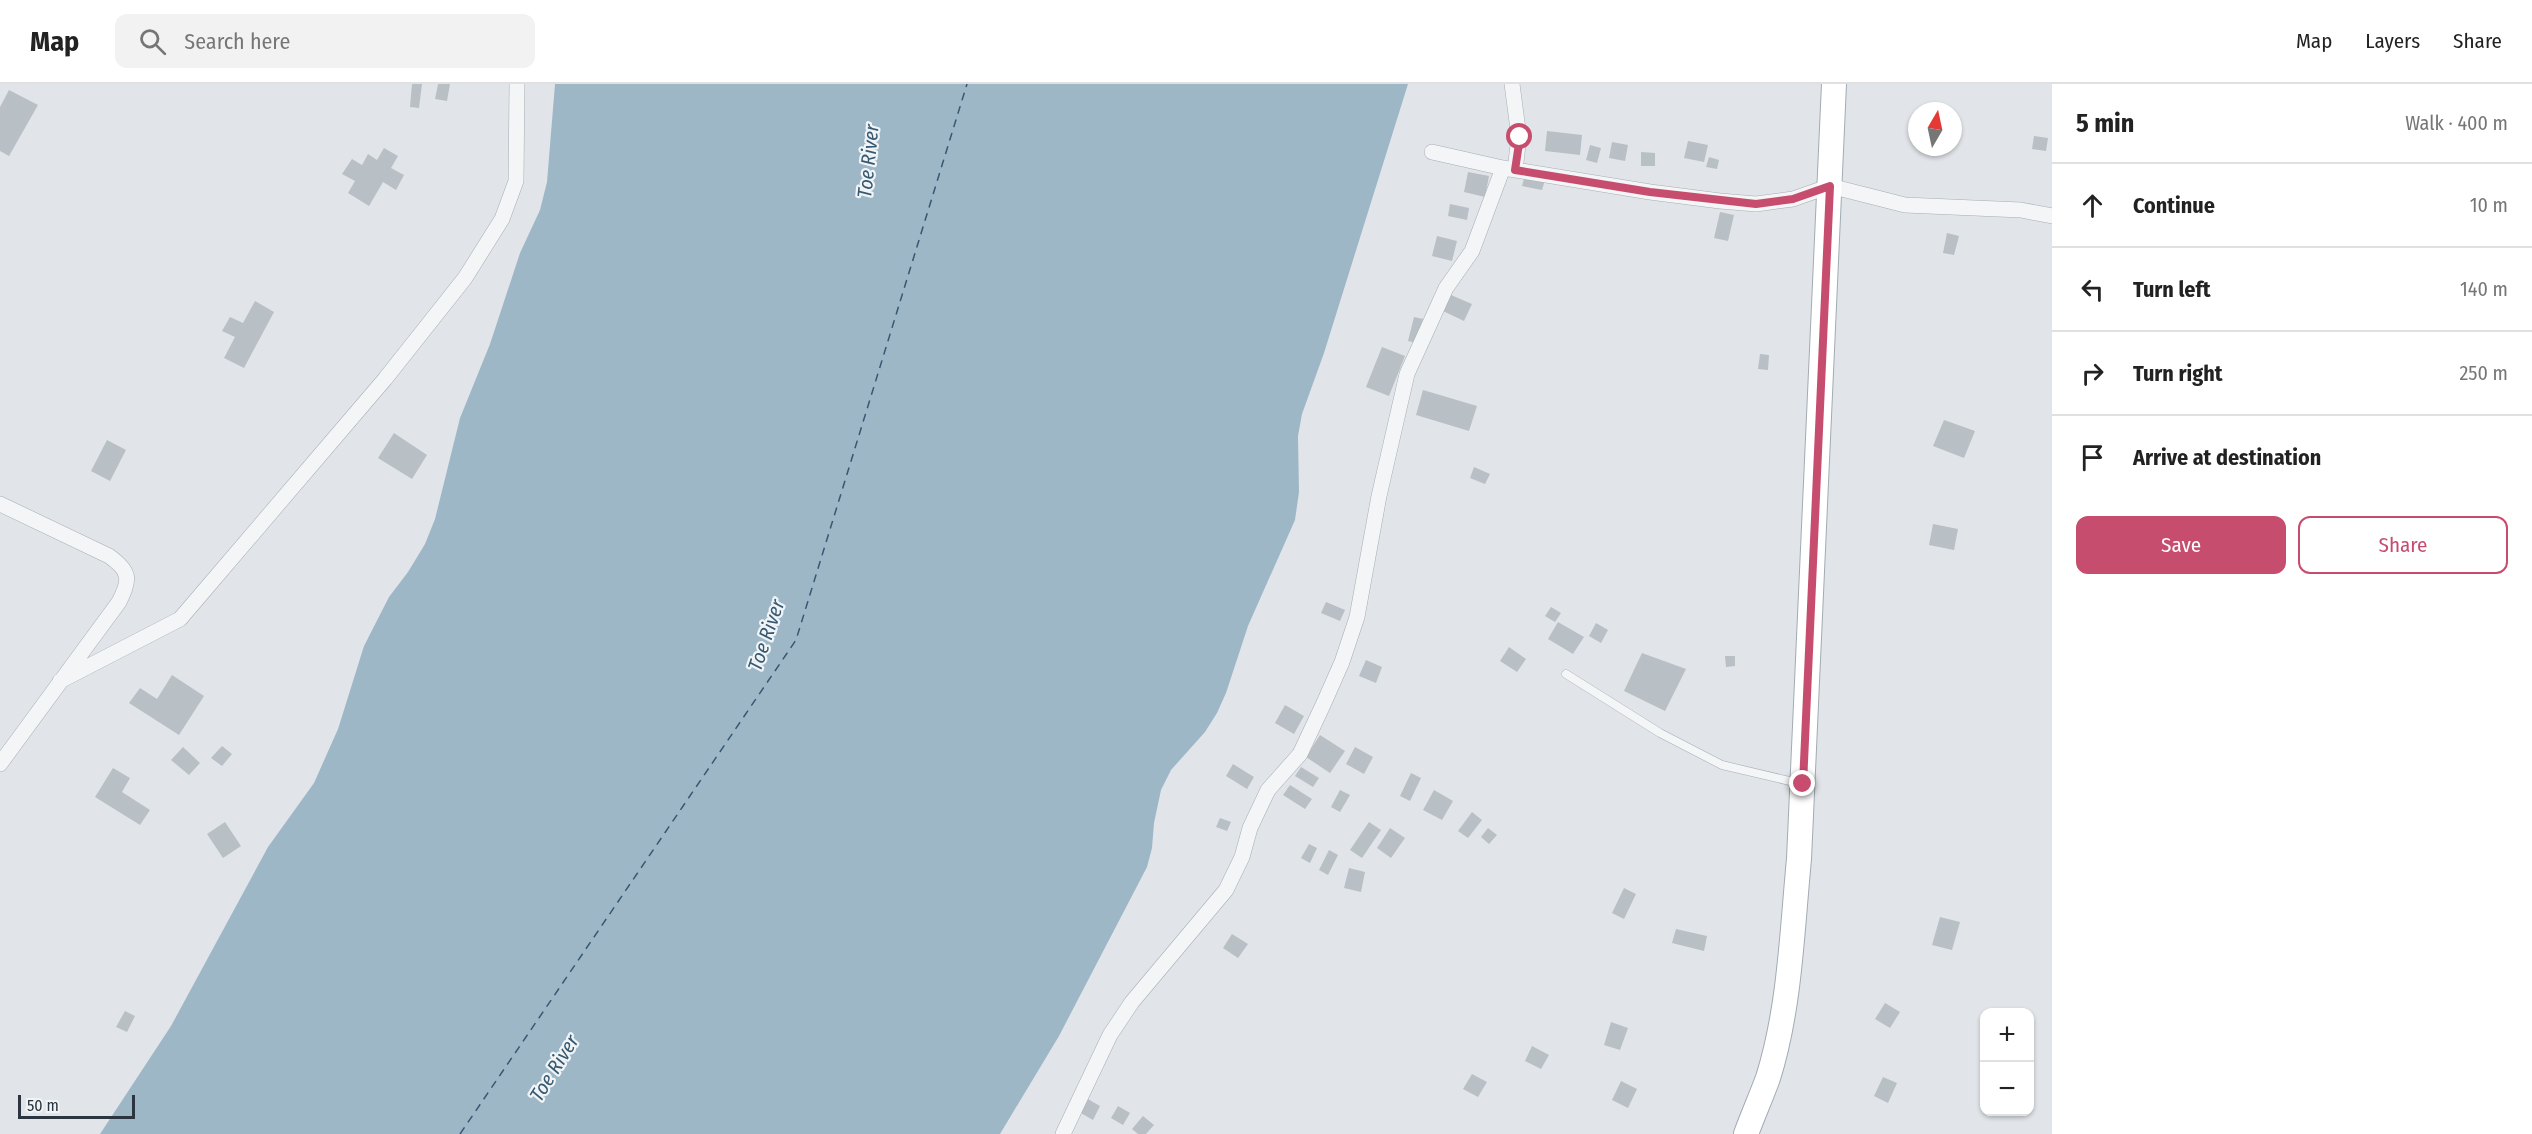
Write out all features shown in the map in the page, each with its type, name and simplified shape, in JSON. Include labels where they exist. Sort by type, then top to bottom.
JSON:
[{"type":"main road","points":[[1746,1134],[1768,1077],[1788,976],[1799,859],[1834,84]]},
{"type":"street","points":[[60,681],[180,619],[377,388],[465,278],[502,219],[516,181],[517,84]]},
{"type":"street","points":[[1063,1134],[1110,1035],[1132,1002],[1226,890],[1242,857],[1250,828],[1268,790],[1300,754],[1342,662],[1357,617],[1379,496],[1407,374],[1446,288],[1472,251],[1509,169],[1520,137],[1512,84]]},
{"type":"street","points":[[1432,152],[1509,169],[1650,192],[1756,204],[1793,199],[1830,186],[1905,206],[2021,210],[2052,216]]},
{"type":"street","points":[[0,504],[109,556],[122,565],[127,575],[127,586],[119,602],[0,764]]},
{"type":"lane","points":[[1566,674],[1660,733],[1722,765],[1803,784]]},
{"type":"water","name":"Toe River","points":[[555,84],[1408,84],[1324,353],[1302,414],[1298,436],[1299,492],[1295,520],[1248,626],[1226,693],[1205,732],[1171,770],[1161,790],[1147,867],[1059,1036],[1000,1134],[100,1134],[171,1026],[268,847],[314,783],[338,729],[364,646],[389,597],[425,544],[435,519],[460,418],[490,344],[520,253],[540,210],[547,182]]},
{"type":"building","points":[[412,84],[422,84],[419,108],[410,107]]},
{"type":"building","points":[[438,84],[450,84],[447,101],[435,99]]},
{"type":"building","points":[[9,90],[38,105],[9,156],[0,151],[0,107]]},
{"type":"building","points":[[1547,131],[1582,135],[1580,155],[1545,151]]},
{"type":"building","points":[[2034,136],[2048,138],[2046,151],[2032,149]]},
{"type":"building","points":[[1688,141],[1708,145],[1704,162],[1684,158]]},
{"type":"building","points":[[1612,142],[1628,145],[1625,161],[1609,158]]},
{"type":"building","points":[[1590,145],[1601,148],[1597,163],[1586,160]]},
{"type":"building","points":[[384,148],[398,156],[391,168],[404,175],[396,190],[383,182],[369,206],[348,193],[355,181],[342,174],[352,159],[362,165],[368,154],[377,160]]},
{"type":"building","points":[[1641,152],[1655,153],[1655,166],[1641,166]]},
{"type":"building","points":[[1709,157],[1719,160],[1717,169],[1706,167]]},
{"type":"building","points":[[1468,172],[1489,176],[1485,197],[1464,192]]},
{"type":"building","points":[[1525,175],[1545,180],[1542,190],[1522,186]]},
{"type":"building","points":[[1450,204],[1469,208],[1467,220],[1448,216]]},
{"type":"building","points":[[1720,212],[1734,215],[1728,241],[1714,238]]},
{"type":"building","points":[[1947,233],[1959,236],[1954,255],[1943,253]]},
{"type":"building","points":[[1437,236],[1457,241],[1452,261],[1432,256]]},
{"type":"building","points":[[1451,295],[1472,304],[1464,321],[1443,311]]},
{"type":"building","points":[[255,301],[274,312],[244,368],[224,358],[235,337],[222,331],[230,317],[243,323]]},
{"type":"building","points":[[1414,317],[1423,319],[1416,343],[1408,341]]},
{"type":"building","points":[[1382,347],[1405,356],[1389,396],[1366,387]]},
{"type":"building","points":[[1760,354],[1769,355],[1768,370],[1758,369]]},
{"type":"building","points":[[1423,390],[1477,406],[1469,431],[1416,415]]},
{"type":"building","points":[[1944,420],[1975,431],[1964,458],[1933,446]]},
{"type":"building","points":[[394,433],[427,455],[412,479],[378,458]]},
{"type":"building","points":[[107,440],[126,450],[110,481],[91,471]]},
{"type":"building","points":[[1474,467],[1490,474],[1485,484],[1470,478]]},
{"type":"building","points":[[1933,524],[1958,529],[1954,550],[1929,545]]},
{"type":"building","points":[[1326,602],[1345,610],[1340,621],[1321,613]]},
{"type":"building","points":[[1551,607],[1561,613],[1555,622],[1545,616]]},
{"type":"building","points":[[1558,622],[1584,637],[1573,654],[1548,639]]},
{"type":"building","points":[[1596,623],[1608,630],[1601,643],[1589,636]]},
{"type":"building","points":[[1509,647],[1526,659],[1517,672],[1500,661]]},
{"type":"building","points":[[1642,653],[1686,669],[1665,711],[1624,691]]},
{"type":"building","points":[[1725,656],[1735,656],[1735,666],[1726,667]]},
{"type":"building","points":[[1366,660],[1382,667],[1376,683],[1359,676]]},
{"type":"building","points":[[172,675],[204,696],[179,735],[129,703],[140,688],[157,699]]},
{"type":"building","points":[[1285,705],[1304,716],[1294,734],[1275,723]]},
{"type":"building","points":[[1320,735],[1345,751],[1330,773],[1306,757]]},
{"type":"building","points":[[222,746],[232,754],[222,766],[211,758]]},
{"type":"building","points":[[183,747],[200,763],[189,775],[171,760]]},
{"type":"building","points":[[1355,747],[1373,757],[1364,774],[1346,764]]},
{"type":"building","points":[[1233,764],[1254,777],[1247,789],[1226,776]]},
{"type":"building","points":[[1301,767],[1319,778],[1313,787],[1295,776]]},
{"type":"building","points":[[113,768],[130,778],[122,792],[150,810],[140,825],[95,797]]},
{"type":"building","points":[[1411,773],[1421,778],[1410,801],[1400,796]]},
{"type":"building","points":[[1290,785],[1312,799],[1305,809],[1283,795]]},
{"type":"building","points":[[1340,790],[1350,795],[1340,812],[1331,807]]},
{"type":"building","points":[[1434,790],[1453,801],[1442,820],[1423,810]]},
{"type":"building","points":[[1472,812],[1482,820],[1468,838],[1458,831]]},
{"type":"building","points":[[1220,818],[1231,822],[1227,831],[1216,827]]},
{"type":"building","points":[[225,822],[241,846],[223,858],[207,834]]},
{"type":"building","points":[[1369,822],[1381,830],[1362,858],[1350,850]]},
{"type":"building","points":[[1390,828],[1405,838],[1391,858],[1377,848]]},
{"type":"building","points":[[1488,828],[1497,835],[1489,844],[1481,837]]},
{"type":"building","points":[[1309,844],[1317,848],[1310,863],[1301,858]]},
{"type":"building","points":[[1329,850],[1338,855],[1328,875],[1319,870]]},
{"type":"building","points":[[1349,868],[1365,872],[1361,892],[1344,888]]},
{"type":"building","points":[[1624,888],[1636,894],[1624,919],[1612,913]]},
{"type":"building","points":[[1940,917],[1960,922],[1952,950],[1932,945]]},
{"type":"building","points":[[1676,929],[1707,936],[1704,951],[1672,943]]},
{"type":"building","points":[[1232,934],[1248,944],[1238,958],[1223,948]]},
{"type":"building","points":[[1885,1003],[1900,1012],[1890,1028],[1875,1019]]},
{"type":"building","points":[[125,1011],[135,1016],[127,1032],[116,1027]]},
{"type":"building","points":[[1611,1022],[1628,1028],[1620,1050],[1604,1045]]},
{"type":"building","points":[[1532,1046],[1549,1055],[1541,1069],[1525,1061]]},
{"type":"building","points":[[1472,1074],[1487,1082],[1478,1097],[1463,1089]]},
{"type":"building","points":[[1883,1077],[1897,1083],[1888,1103],[1874,1096]]},
{"type":"building","points":[[1621,1081],[1637,1089],[1628,1108],[1612,1100]]},
{"type":"building","points":[[1086,1098],[1100,1106],[1093,1120],[1079,1112]]},
{"type":"building","points":[[1118,1106],[1130,1113],[1123,1125],[1111,1118]]},
{"type":"building","points":[[1143,1116],[1154,1125],[1146,1134],[1138,1134],[1132,1129]]},
{"type":"ferry route","points":[[460,1134],[796,640],[967,84]]},
{"type":"route","points":[[1520,137],[1515,170],[1650,192],[1756,204],[1793,199],[1830,186],[1803,784]]}]
